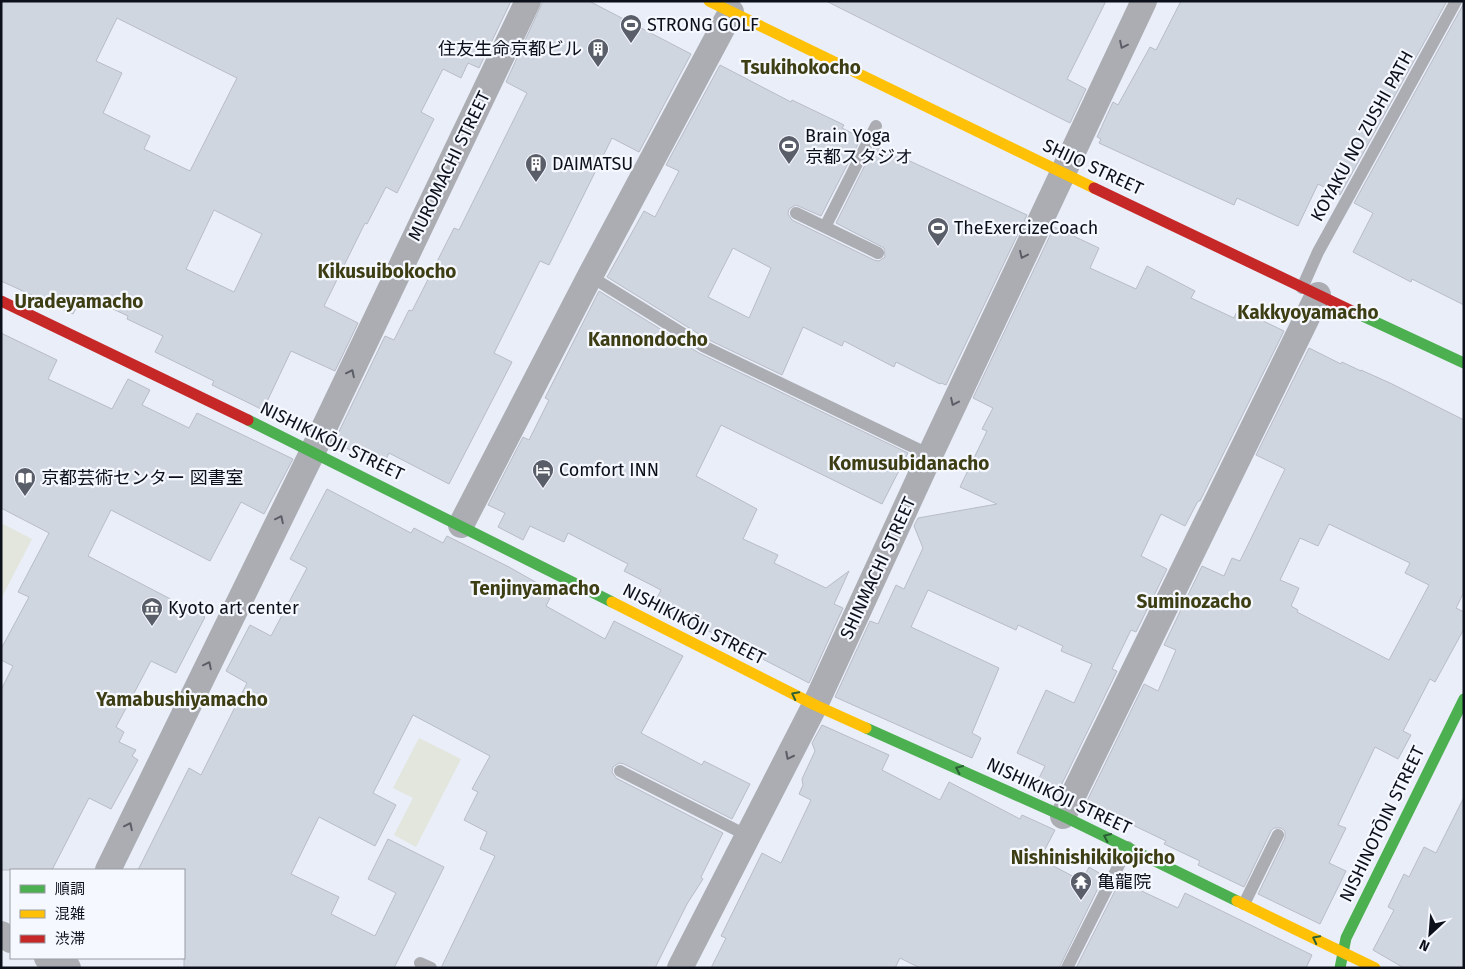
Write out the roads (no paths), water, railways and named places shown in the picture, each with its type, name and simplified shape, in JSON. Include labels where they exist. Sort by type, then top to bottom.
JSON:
[{"type":"street","name":"MUROMACHI STREET","points":[[108,869],[313,451],[528,1]]},
{"type":"street","name":"SHINMACHI STREET","points":[[680,968],[815,705],[930,455],[1144,1]]},
{"type":"street","name":"SHIJO STREET","points":[[720,7],[1062,173],[1094,186],[1310,291],[1464,363]]},
{"type":"street","points":[[461,525],[590,276],[720,7]]},
{"type":"street","points":[[1063,816],[1310,291]]},
{"type":"street","name":"NISHIKIKŌJI STREET","points":[[1,301],[313,451],[815,705],[1063,816],[1375,968]]},
{"type":"street","name":"NISHINOTŌIN STREET","points":[[1340,968],[1346,938],[1464,699]]},
{"type":"lane","name":"KOYAKU NO ZUSHI PATH","points":[[1310,291],[1318,252],[1456,1]]},
{"type":"lane","points":[[825,227],[876,126]]},
{"type":"lane","points":[[796,213],[878,253]]},
{"type":"lane","points":[[590,276],[703,346],[930,455]]},
{"type":"lane","points":[[620,771],[748,836]]},
{"type":"lane","points":[[1244,904],[1278,835]]},
{"type":"lane","points":[[1067,968],[1128,847]]},
{"type":"place","name":"STRONG GOLF","points":[[631,44]]},
{"type":"place","name":"住友生命京都ビル","points":[[598,68]]},
{"type":"place","name":"Brain Yoga 京都スタジオ","points":[[789,165]]},
{"type":"place","name":"DAIMATSU","points":[[536,183]]},
{"type":"place","name":"TheExercizeCoach","points":[[938,247]]},
{"type":"place","name":"Comfort INN","points":[[543,489]]},
{"type":"place","name":"京都芸術センター 図書室","points":[[25,497]]},
{"type":"place","name":"Kyoto art center","points":[[152,627]]},
{"type":"place","name":"亀龍院","points":[[1081,901]]},
{"type":"district","name":"Tsukihokocho","points":[[801,67]]},
{"type":"district","name":"Kikusuibokocho","points":[[387,271]]},
{"type":"district","name":"Uradeyamacho","points":[[79,301]]},
{"type":"district","name":"Kakkyoyamacho","points":[[1308,312]]},
{"type":"district","name":"Kannondocho","points":[[648,339]]},
{"type":"district","name":"Komusubidanacho","points":[[909,463]]},
{"type":"district","name":"Tenjinyamacho","points":[[535,588]]},
{"type":"district","name":"Suminozacho","points":[[1194,601]]},
{"type":"district","name":"Yamabushiyamacho","points":[[182,699]]},
{"type":"district","name":"Nishinishikikojicho","points":[[1093,857]]}]
